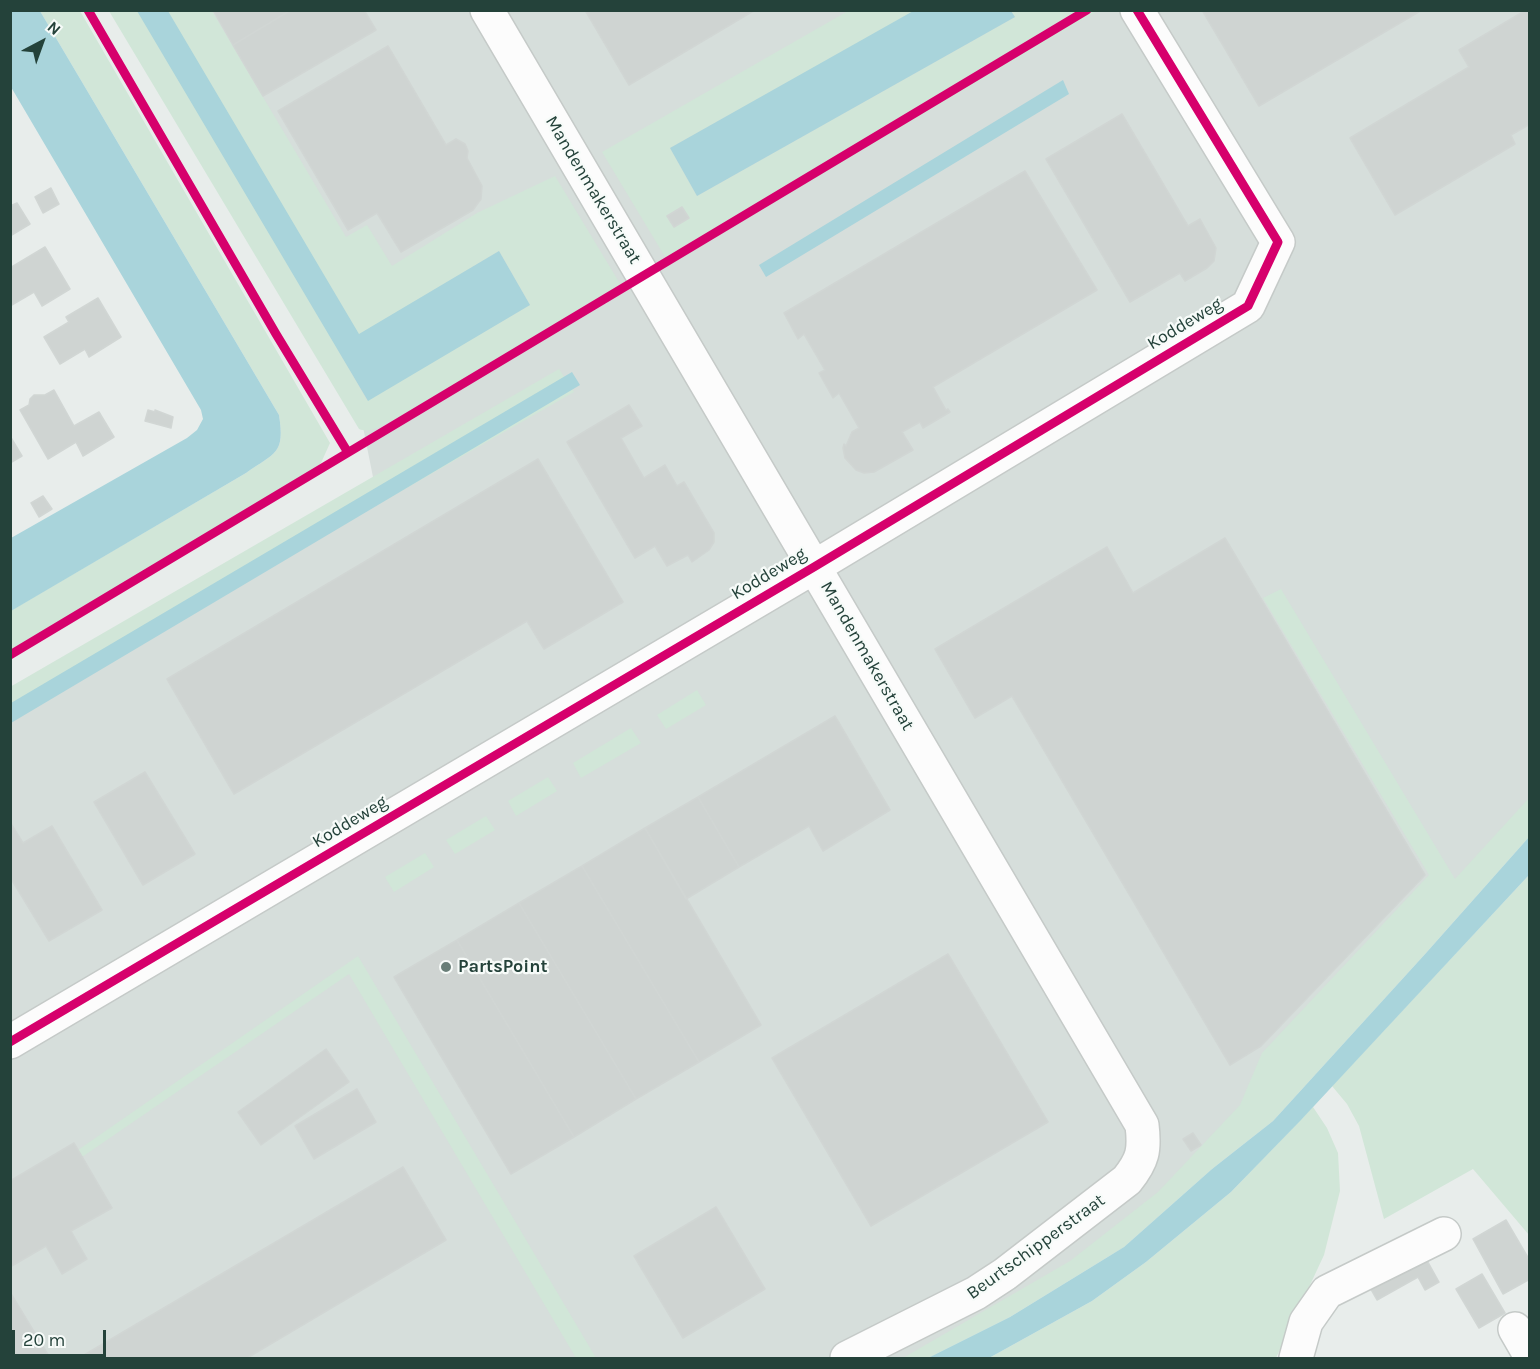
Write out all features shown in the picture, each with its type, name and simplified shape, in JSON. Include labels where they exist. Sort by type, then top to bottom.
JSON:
[{"type":"street","name":"Mandenmakerstraat","points":[[487,10],[1142,1125],[1144,1147],[1138,1166],[1127,1180]]},
{"type":"street","name":"Koddeweg","points":[[10,1042],[814,567],[1248,306],[1278,242],[1137,10]]},
{"type":"street","name":"Beurtschipperstraat","points":[[847,1359],[976,1293],[1005,1274],[1127,1180]]},
{"type":"street","points":[[1296,1359],[1306,1322],[1327,1292],[1444,1234]]},
{"type":"shaded area","points":[[127,11],[1529,11],[1529,802],[1124,1247],[928,1358],[11,1358],[11,712],[375,487],[360,412]]},
{"type":"green space","points":[[40,11],[80,11],[330,443],[321,463],[308,475],[11,651],[10,611],[246,473],[276,451],[281,438],[279,415]]},
{"type":"green space","points":[[109,11],[212,11],[346,237],[367,225],[392,266],[477,213],[555,176],[622,287],[386,424],[370,430],[359,429]],"holes":[[[499,251],[530,305],[367,400],[337,348]]]},
{"type":"green space","points":[[848,11],[915,11],[670,148],[697,196],[1015,17],[1011,11],[1097,11],[670,265],[602,152]]},
{"type":"green space","points":[[559,369],[574,392],[11,715],[10,687]]},
{"type":"green space","points":[[1281,589],[1455,879],[1529,798],[1529,837],[1273,1121],[1212,1169],[1124,1247],[1010,1317],[928,1358],[903,1358],[1070,1261],[1158,1192],[1240,1105],[1262,1053],[1429,875],[1263,598]]},
{"type":"green space","points":[[697,690],[706,705],[666,729],[657,715]]},
{"type":"green space","points":[[631,728],[641,743],[581,778],[573,763]]},
{"type":"green space","points":[[548,777],[557,791],[516,816],[508,801]]},
{"type":"green space","points":[[486,816],[495,830],[455,854],[446,840]]},
{"type":"green space","points":[[425,853],[434,867],[394,892],[385,877]]},
{"type":"green space","points":[[1529,875],[1529,1235],[1473,1169],[1384,1219],[1359,1126],[1347,1104],[1332,1086]]},
{"type":"green space","points":[[358,956],[596,1358],[576,1358],[349,974],[82,1157],[78,1150]]},
{"type":"green space","points":[[1313,1107],[1327,1128],[1338,1153],[1340,1191],[1324,1255],[1276,1358],[989,1358],[1092,1301],[1146,1262],[1231,1192]]},
{"type":"water","points":[[11,10],[40,11],[279,415],[281,438],[276,451],[271,456],[246,473],[11,611],[11,538],[187,438],[197,430],[203,419],[201,410],[11,87]]},
{"type":"water","points":[[915,10],[1011,11],[1015,17],[697,196],[670,148]]},
{"type":"water","points":[[137,11],[168,11],[359,334],[499,251],[530,305],[368,401]]},
{"type":"water","points":[[1063,80],[1069,94],[766,277],[759,265]]},
{"type":"water","points":[[572,372],[580,385],[11,723],[11,703]]},
{"type":"water","points":[[1529,837],[1529,875],[1231,1192],[1146,1262],[1092,1301],[989,1358],[928,1358],[1010,1317],[1124,1247],[1212,1169],[1273,1121]]},
{"type":"building","points":[[213,10],[291,10],[233,45]]},
{"type":"building","points":[[291,10],[364,10],[376,30],[263,96],[233,45]]},
{"type":"building","points":[[585,10],[755,10],[629,85]]},
{"type":"building","points":[[1202,10],[1422,10],[1259,106]]},
{"type":"building","points":[[1526,10],[1530,10],[1530,124],[1511,135],[1515,144],[1395,215],[1350,138],[1469,67],[1459,50]]},
{"type":"building","points":[[388,46],[446,145],[456,139],[465,144],[468,151],[467,158],[482,186],[481,199],[473,210],[401,252],[377,213],[348,230],[278,111]]},
{"type":"building","points":[[1122,114],[1188,226],[1200,219],[1216,248],[1214,261],[1207,268],[1185,281],[1180,273],[1130,302],[1046,159]]},
{"type":"building","points":[[1025,171],[1097,290],[933,387],[946,410],[950,412],[923,428],[920,422],[902,432],[913,450],[874,472],[864,473],[856,470],[845,458],[843,448],[852,432],[859,428],[839,393],[833,398],[819,373],[825,370],[804,334],[798,339],[784,313]]},
{"type":"building","points":[[51,188],[59,204],[43,213],[35,197]]},
{"type":"building","points":[[17,203],[30,224],[10,236],[10,206]]},
{"type":"building","points":[[682,207],[689,218],[674,227],[667,216]]},
{"type":"building","points":[[45,247],[70,289],[42,306],[34,292],[10,306],[10,268]]},
{"type":"building","points":[[98,298],[121,337],[89,357],[85,349],[60,364],[44,337],[69,322],[66,317]]},
{"type":"building","points":[[54,390],[74,426],[99,412],[114,437],[83,456],[76,442],[48,459],[20,410],[29,405],[34,395],[45,395]]},
{"type":"building","points":[[629,405],[642,426],[621,438],[644,478],[665,465],[677,486],[684,482],[714,533],[714,542],[709,550],[692,562],[688,555],[667,566],[655,546],[635,558],[567,442]]},
{"type":"building","points":[[148,410],[155,412],[155,410],[173,417],[171,428],[145,421]]},
{"type":"building","points":[[10,436],[22,456],[10,463]]},
{"type":"building","points":[[538,459],[623,602],[544,649],[527,621],[234,794],[167,679]]},
{"type":"building","points":[[43,496],[52,509],[39,517],[31,503]]},
{"type":"building","points":[[1225,538],[1425,875],[1261,1046],[1230,1065],[1012,696],[975,718],[935,649],[1107,547],[1133,593]]},
{"type":"building","points":[[835,716],[890,810],[823,851],[809,826],[739,867],[698,797]]},
{"type":"building","points":[[145,772],[195,854],[143,885],[94,802]]},
{"type":"building","points":[[698,797],[739,867],[686,899],[645,828]]},
{"type":"building","points":[[10,822],[23,843],[52,826],[102,910],[49,941],[10,877]]},
{"type":"building","points":[[645,828],[761,1025],[699,1062],[582,866]]},
{"type":"building","points":[[582,866],[699,1062],[636,1099],[519,903]]},
{"type":"building","points":[[519,903],[636,1099],[574,1137],[457,940]]},
{"type":"building","points":[[457,940],[574,1137],[511,1174],[394,977]]},
{"type":"building","points":[[948,954],[1048,1122],[871,1226],[772,1058]]},
{"type":"building","points":[[326,1049],[349,1082],[261,1145],[238,1112]]},
{"type":"building","points":[[357,1089],[376,1122],[314,1159],[295,1126]]},
{"type":"building","points":[[1193,1133],[1201,1145],[1191,1151],[1183,1139]]},
{"type":"building","points":[[74,1143],[112,1208],[71,1231],[87,1259],[62,1274],[46,1246],[10,1267],[10,1181]]},
{"type":"building","points":[[403,1167],[446,1240],[247,1358],[79,1358]]},
{"type":"building","points":[[716,1207],[765,1289],[683,1338],[634,1256]]},
{"type":"building","points":[[1506,1220],[1530,1261],[1530,1279],[1503,1294],[1473,1239]]},
{"type":"building","points":[[1424,1255],[1439,1282],[1425,1290],[1418,1277],[1377,1300],[1369,1286]]},
{"type":"building","points":[[1482,1274],[1505,1313],[1479,1328],[1456,1289]]},
{"type":"building","points":[[10,1292],[50,1358],[10,1358]]},
{"type":"cycle path","points":[[88,10],[276,334],[347,451]]},
{"type":"cycle path","points":[[10,655],[1087,10]]},
{"type":"cycle path","points":[[10,1042],[814,567],[1248,306],[1278,242],[1137,10]]},
{"type":"place","name":"PartsPoint","points":[[446,967]]}]
